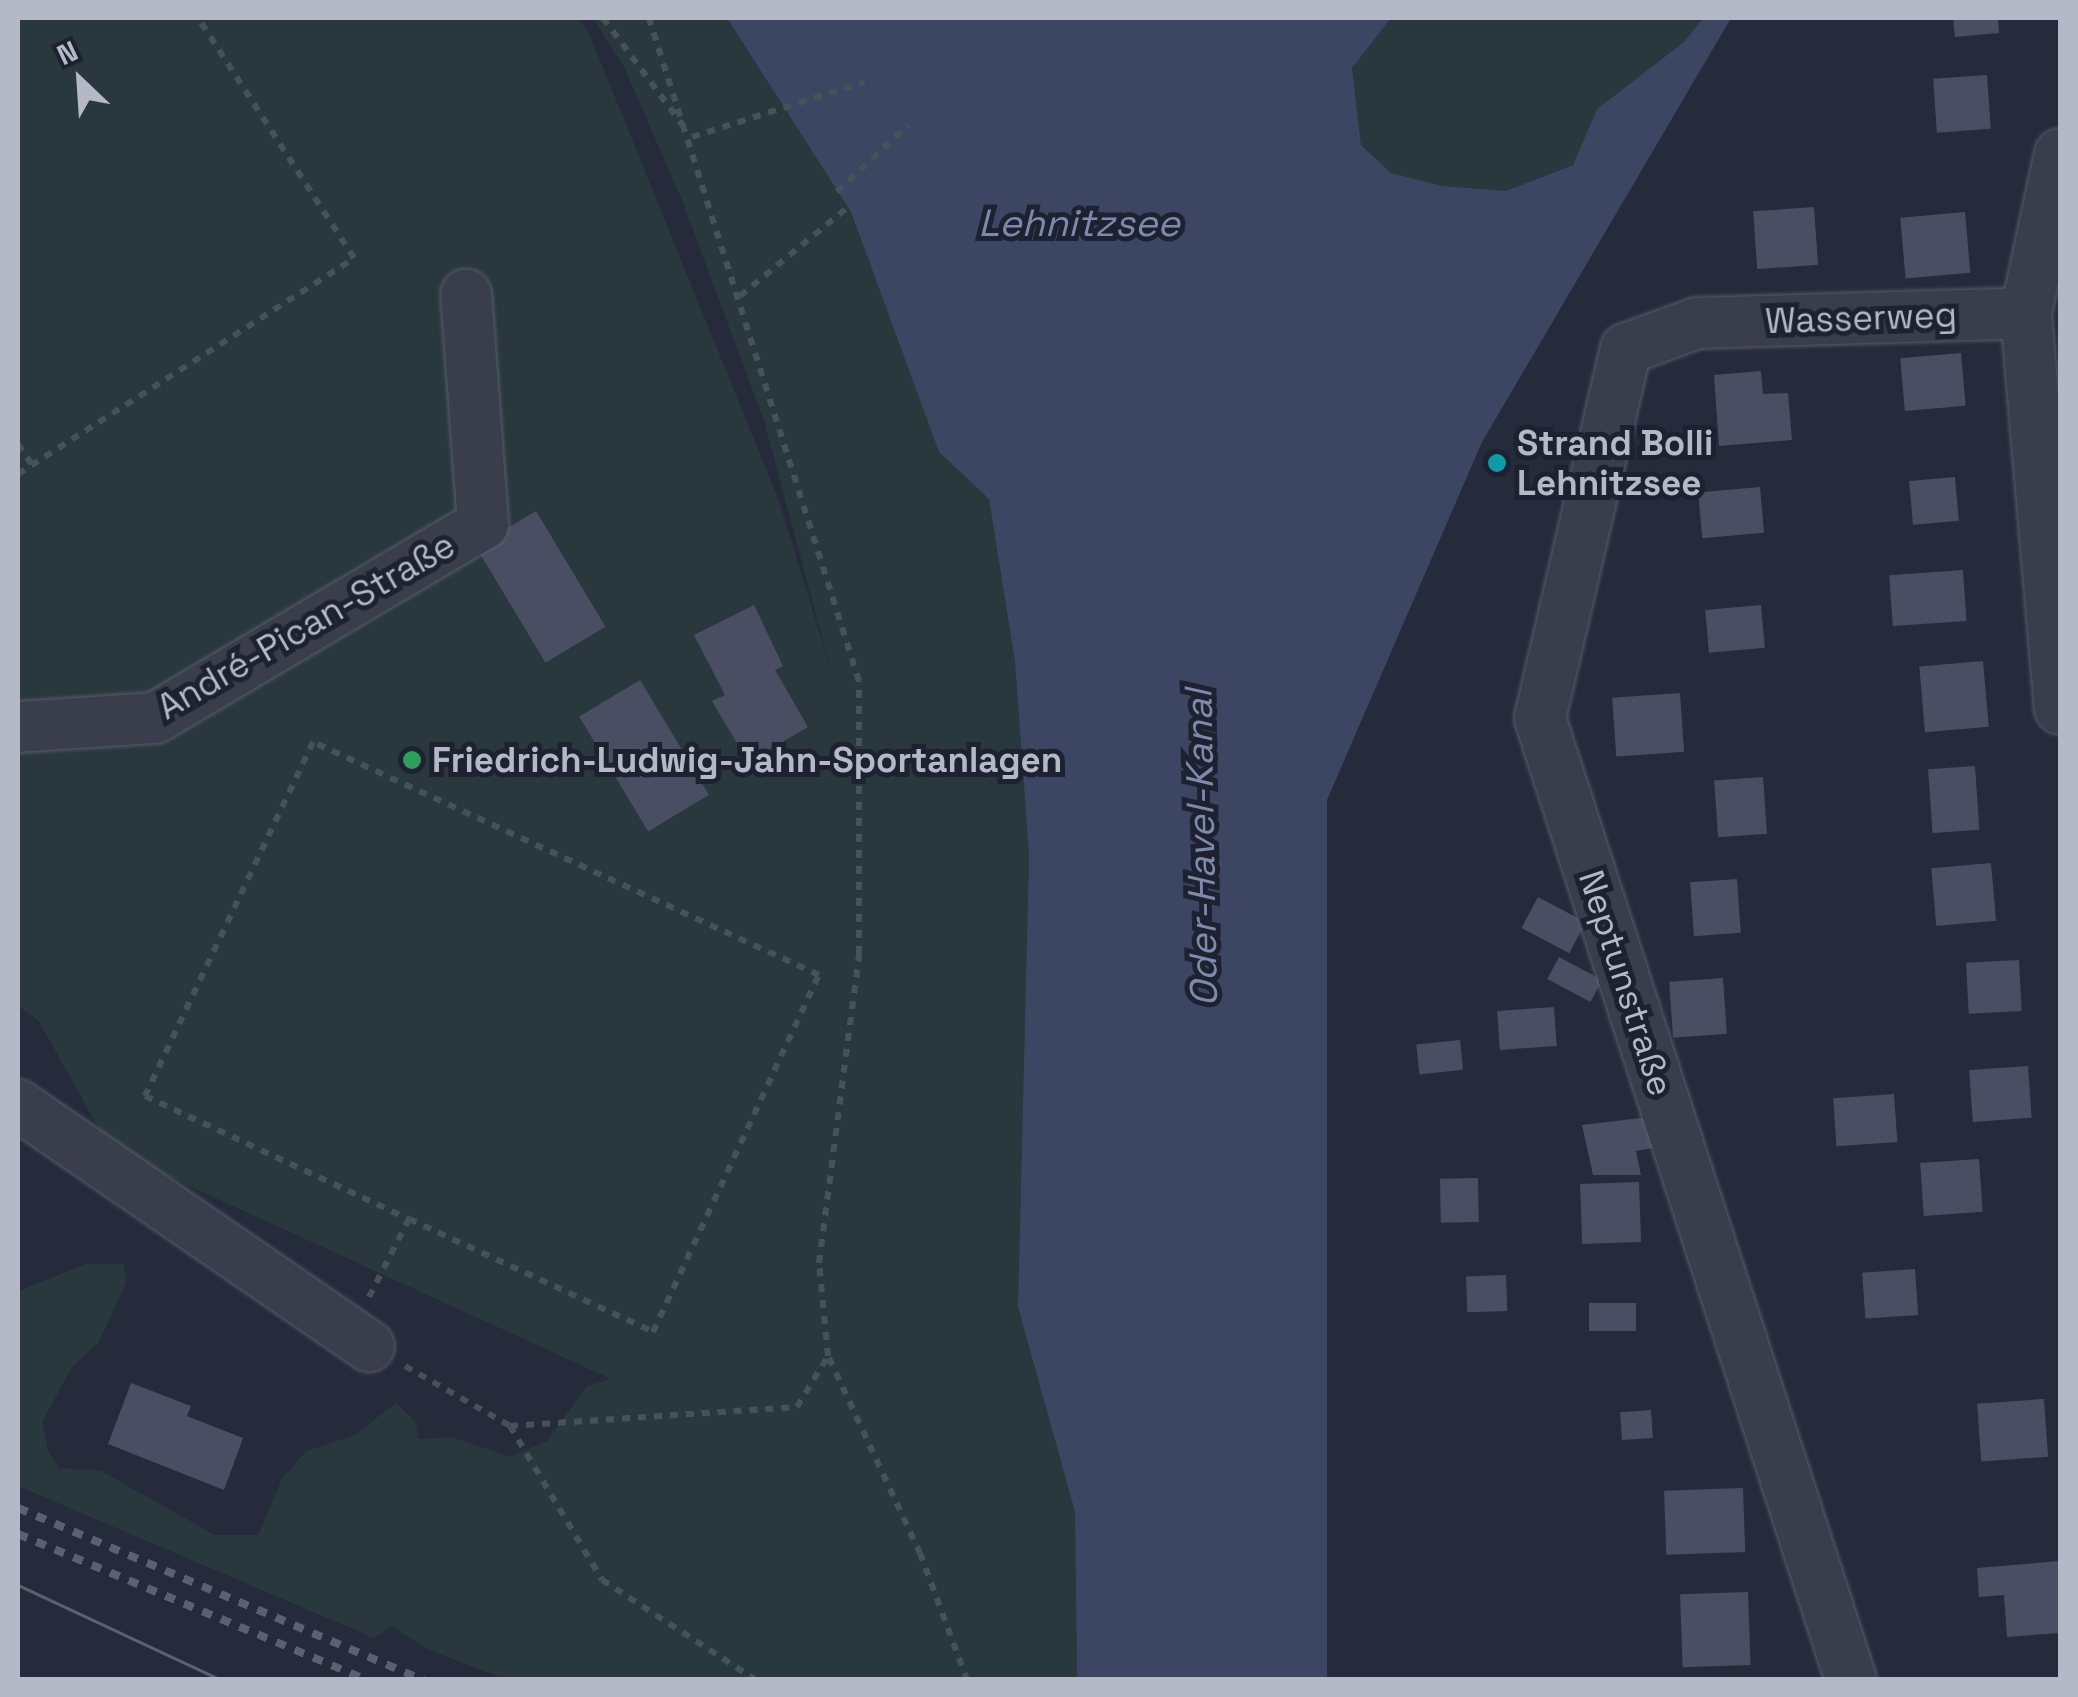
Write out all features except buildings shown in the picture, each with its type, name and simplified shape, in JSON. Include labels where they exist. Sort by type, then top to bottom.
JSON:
[{"type":"street","points":[[2060,154],[2026,313],[2060,709]]},
{"type":"street","name":"André-Pican-Straße","points":[[18,727],[155,718],[484,524],[466,295]]},
{"type":"street","name":"Wasserweg","points":[[1697,323],[2026,313]]},
{"type":"street","name":"Neptunstraße","points":[[1697,323],[1626,349],[1540,718],[1850,1680]]},
{"type":"street","points":[[18,1105],[360,1340]]},
{"type":"path","points":[[18,474],[354,258],[198,18]]},
{"type":"path","points":[[603,18],[692,137]]},
{"type":"path","points":[[649,18],[692,137],[859,681],[858,954],[819,1263],[828,1356],[920,1552],[967,1680]]},
{"type":"path","points":[[692,137],[864,82]]},
{"type":"path","points":[[837,192],[908,125]]},
{"type":"path","points":[[740,296],[848,207]]},
{"type":"path","points":[[18,444],[32,466]]},
{"type":"path","points":[[313,742],[819,975],[653,1332],[408,1220],[145,1096],[313,742]]},
{"type":"path","points":[[408,1220],[360,1340],[510,1426],[602,1580],[756,1680]]},
{"type":"path","points":[[510,1426],[797,1407],[828,1356]]},
{"type":"shaded area","name":"Friedrich-Ludwig-Jahn-Sportanlagen","points":[[18,18],[577,18],[588,31],[779,501],[831,670],[764,421],[682,200],[624,67],[593,18],[727,18],[851,212],[939,452],[989,499],[1015,662],[1029,855],[1018,1307],[1075,1512],[1077,1679],[504,1679],[427,1649],[392,1626],[374,1638],[18,1486],[18,1291],[86,1264],[124,1264],[126,1283],[98,1343],[72,1367],[42,1422],[48,1451],[59,1468],[101,1471],[215,1535],[258,1535],[282,1479],[306,1451],[353,1436],[396,1403],[415,1421],[419,1439],[452,1437],[510,1457],[547,1441],[587,1386],[611,1379],[111,1150],[38,1020],[18,1006]]},
{"type":"shaded area","points":[[1391,18],[1703,18],[1684,42],[1597,109],[1573,165],[1506,191],[1442,186],[1391,173],[1361,145],[1352,68]]},
{"type":"water","points":[[727,18],[1391,18],[1352,68],[1361,145],[1391,173],[1442,186],[1506,191],[1573,165],[1597,109],[1684,42],[1703,18],[1731,18],[1482,442],[1327,800],[1327,1679],[1077,1679],[1075,1512],[1018,1307],[1029,855],[1015,662],[989,499],[939,452],[851,212]]},
{"type":"tram line","points":[[18,1585],[222,1680]]},
{"type":"railway","points":[[18,1508],[424,1680]]},
{"type":"railway","points":[[18,1534],[367,1680]]},
{"type":"place","name":"Strand Bolli Lehnitzsee","points":[[1497,463]]},
{"type":"place","name":"Friedrich-Ludwig-Jahn-Sportanlagen","points":[[412,760]]},
{"type":"water label","name":"Lehnitzsee","points":[[1079,224]]},
{"type":"water label","name":"Oder-Havel-Kanal","points":[[1202,848]]}]
